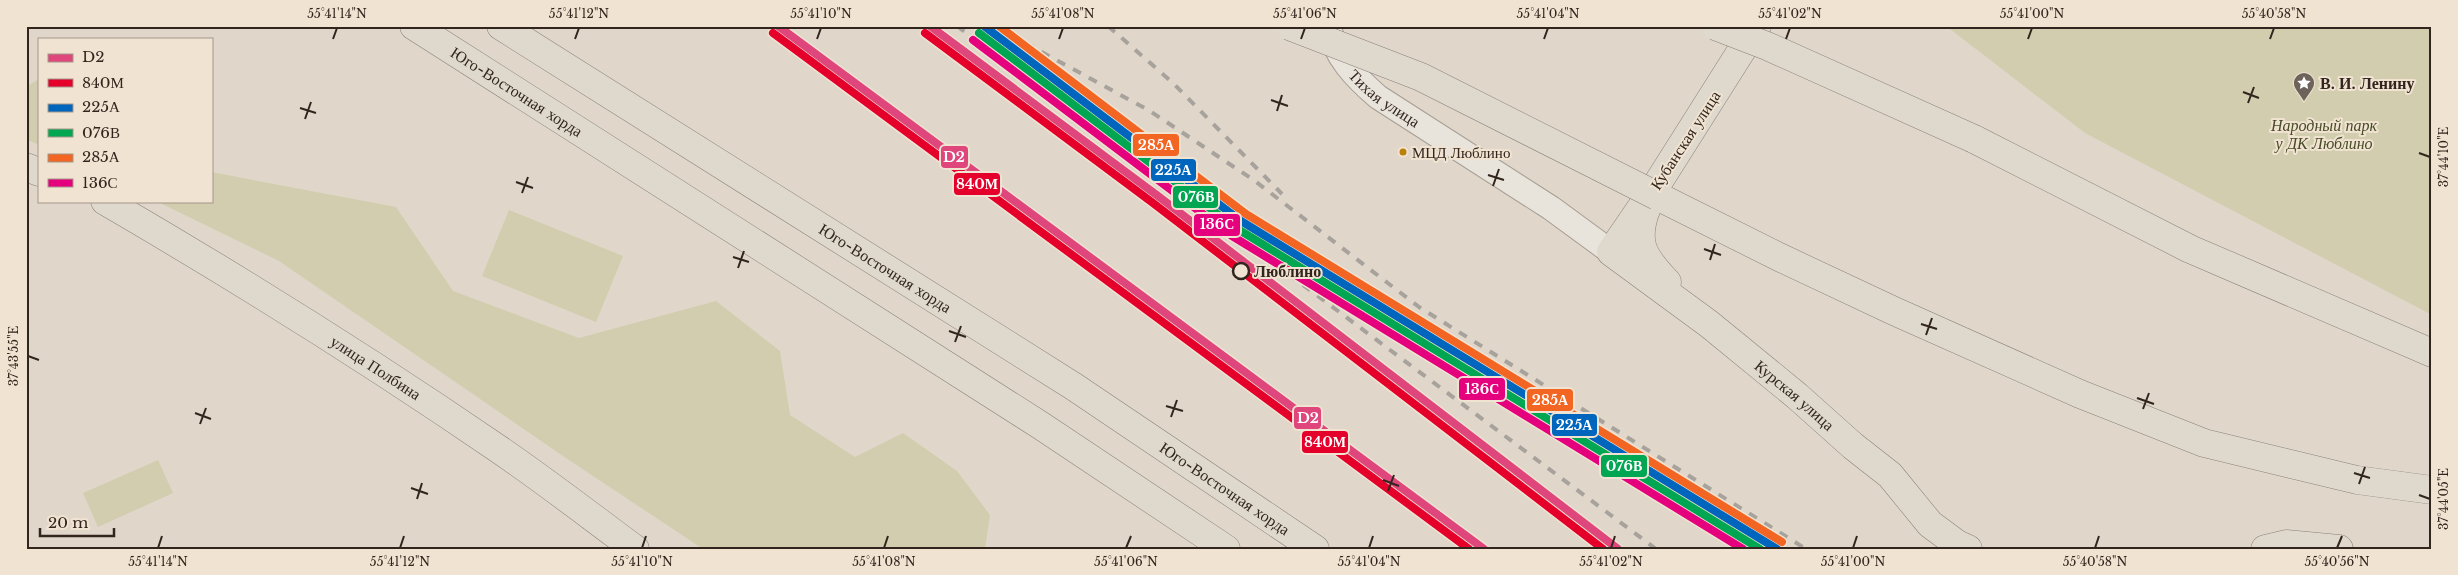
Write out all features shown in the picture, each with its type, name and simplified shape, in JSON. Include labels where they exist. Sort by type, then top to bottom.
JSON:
[{"type":"main road","name":"Юго-Восточная хорда","points":[[414,26],[1040,425],[1226,549]]},
{"type":"main road","name":"Юго-Восточная хорда","points":[[500,26],[1073,386],[1315,549]]},
{"type":"main road","points":[[1289,26],[1421,77],[1779,258],[2080,394],[2204,444],[2357,480],[2432,490]]},
{"type":"main road","points":[[1715,26],[1776,49],[1974,139],[2190,248],[2432,354]]},
{"type":"main road","name":"Кубанская улица","points":[[1611,252],[1654,189],[1757,26]]},
{"type":"main road","points":[[26,167],[38,172]]},
{"type":"main road","points":[[1654,189],[1644,213],[1640,243],[1646,257],[1661,275],[1709,324]]},
{"type":"main road","name":"улица Полбина","points":[[108,202],[197,254],[351,352],[498,449],[635,549]]},
{"type":"main road","name":"Курская улица","points":[[1611,252],[1709,324],[1890,475],[1930,524],[1956,544],[1968,549]]},
{"type":"main road","points":[[2264,549],[2286,544],[2339,549]]},
{"type":"street","name":"Тихая улица","points":[[1329,26],[1331,39],[1342,59],[1359,80],[1378,97],[1544,203],[1611,252]]},
{"type":"green space","name":"Народный парк у ДК Люблино","points":[[1946,26],[2432,26],[2432,315],[2085,133]]},
{"type":"green space","points":[[38,80],[38,145],[26,139],[26,87]]},
{"type":"green space","points":[[212,172],[396,207],[453,291],[579,338],[716,301],[780,351],[790,415],[855,457],[903,433],[957,471],[990,515],[985,549],[703,549],[563,456],[279,261],[158,202],[212,202]]},
{"type":"green space","points":[[509,210],[623,256],[596,322],[482,276]]},
{"type":"green space","points":[[158,460],[173,493],[98,527],[83,493]]},
{"type":"railway","points":[[957,26],[1656,549]]},
{"type":"railway","points":[[994,26],[1150,111],[1255,181],[1419,307],[1806,549]]},
{"type":"railway","points":[[1108,26],[1173,83],[1282,194]]},
{"type":"transit line","name":"D2","points":[[778,26],[1484,549]]},
{"type":"transit line","name":"D2","points":[[930,26],[1158,196],[1618,549]]},
{"type":"transit line","name":"225А","points":[[984,26],[1241,221],[1777,549]]},
{"type":"transit line","name":"285А","points":[[999,26],[1246,214],[1782,542]]},
{"type":"transit line","name":"840М","points":[[773,33],[1469,549]]},
{"type":"transit line","name":"840М","points":[[925,33],[1153,203],[1603,549]]},
{"type":"transit line","name":"076В","points":[[979,33],[1236,228],[1760,549]]},
{"type":"transit line","name":"136С","points":[[973,40],[1232,236],[1743,549]]},
{"type":"place","name":"В. И. Ленину","points":[[2304,102]]},
{"type":"place","name":"МЦД Люблино","points":[[1403,152]]},
{"type":"place","name":"Люблино","points":[[1241,271]]}]
